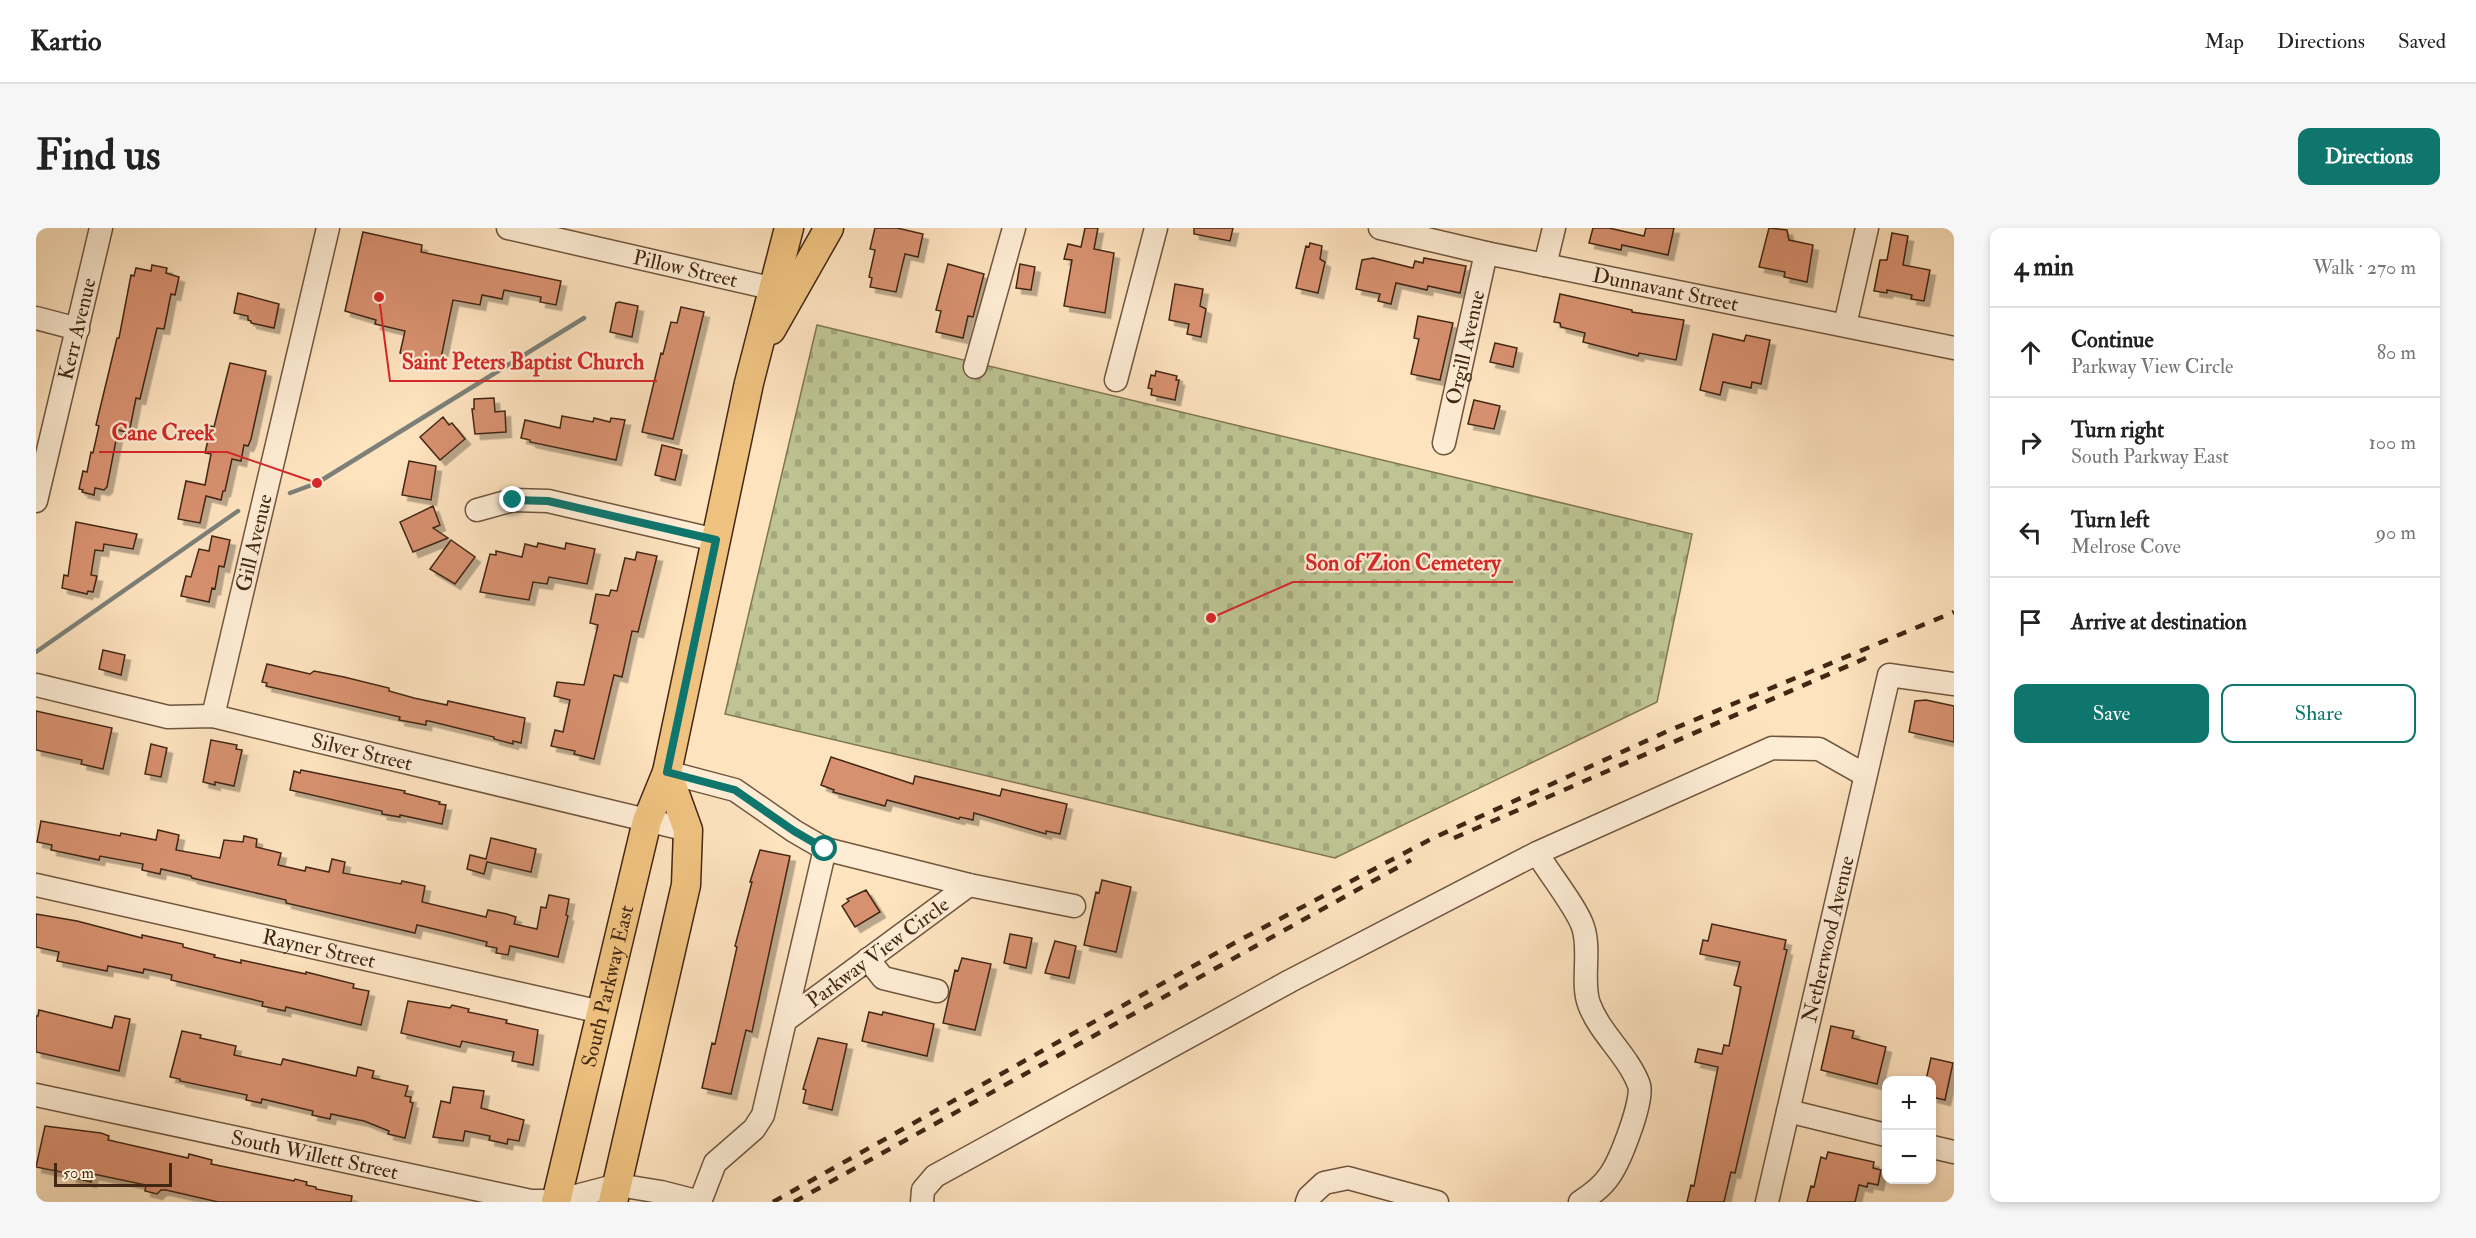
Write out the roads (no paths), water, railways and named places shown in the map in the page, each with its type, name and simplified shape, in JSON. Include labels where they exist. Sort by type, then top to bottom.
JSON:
[{"type":"main road","name":"South Parkway East","points":[[556,1201],[647,821],[667,772],[749,383],[782,291],[789,228]]},
{"type":"main road","name":"South Parkway East","points":[[782,291],[829,228]]},
{"type":"main road","points":[[616,1194],[679,920],[688,863],[688,830],[667,772]]},
{"type":"street","name":"Kerr Avenue","points":[[36,501],[101,228]]},
{"type":"street","name":"Gill Avenue","points":[[213,716],[328,228]]},
{"type":"street","points":[[975,367],[1014,228]]},
{"type":"street","points":[[1116,380],[1156,228]]},
{"type":"street","name":"Dunnavant Street","points":[[1380,228],[1486,253],[1954,348]]},
{"type":"street","points":[[1545,265],[1554,228]]},
{"type":"street","points":[[1845,325],[1866,228]]},
{"type":"street","name":"Pillow Street","points":[[522,230],[782,291]]},
{"type":"street","name":"Orgill Avenue","points":[[1444,443],[1486,253]]},
{"type":"street","points":[[36,318],[78,329]]},
{"type":"street","points":[[477,510],[513,500],[548,501],[716,540]]},
{"type":"street","name":"Netherwood Avenue","points":[[1767,1202],[1888,675],[1954,684]]},
{"type":"street","name":"Silver Street","points":[[36,685],[168,717],[213,716],[688,830]]},
{"type":"street","points":[[922,1202],[923,1190],[935,1176],[1290,981],[1537,853],[1772,748],[1819,748],[1865,775]]},
{"type":"street","name":"Parkway View Circle","points":[[667,772],[735,790],[794,831],[825,849],[969,885],[1074,906]]},
{"type":"street","name":"Parkway View Circle","points":[[700,1202],[715,1163],[753,1129],[763,1115],[825,849]]},
{"type":"street","points":[[1537,853],[1583,926],[1587,951],[1587,1000],[1594,1016],[1640,1087],[1632,1126],[1610,1175],[1593,1193],[1580,1202]]},
{"type":"street","name":"Rayner Street","points":[[36,885],[601,1012]]},
{"type":"street","name":"Parkway View Circle","points":[[786,1020],[969,885]]},
{"type":"street","points":[[868,959],[883,978],[937,991]]},
{"type":"street","name":"South Willett Street","points":[[36,1095],[531,1201],[556,1201],[616,1194],[700,1202]]},
{"type":"street","points":[[1788,1111],[1882,1134]]},
{"type":"street","points":[[1936,1148],[1954,1152]]},
{"type":"street","points":[[1307,1202],[1309,1197],[1324,1183],[1348,1178],[1437,1202]]},
{"type":"waterway","points":[[290,493],[317,483],[584,318]]},
{"type":"waterway","points":[[36,652],[238,511]]},
{"type":"railway","points":[[773,1202],[1238,941],[1431,839],[1668,731],[1954,612]]},
{"type":"railway","points":[[1454,838],[1866,658]]},
{"type":"railway","points":[[794,1202],[1411,860]]},
{"type":"place","name":"Saint Peters Baptist Church","points":[[379,297]]},
{"type":"place","name":"Cane Creek","points":[[317,483]]},
{"type":"place","name":"Son of Zion Cemetery","points":[[1211,618]]}]
